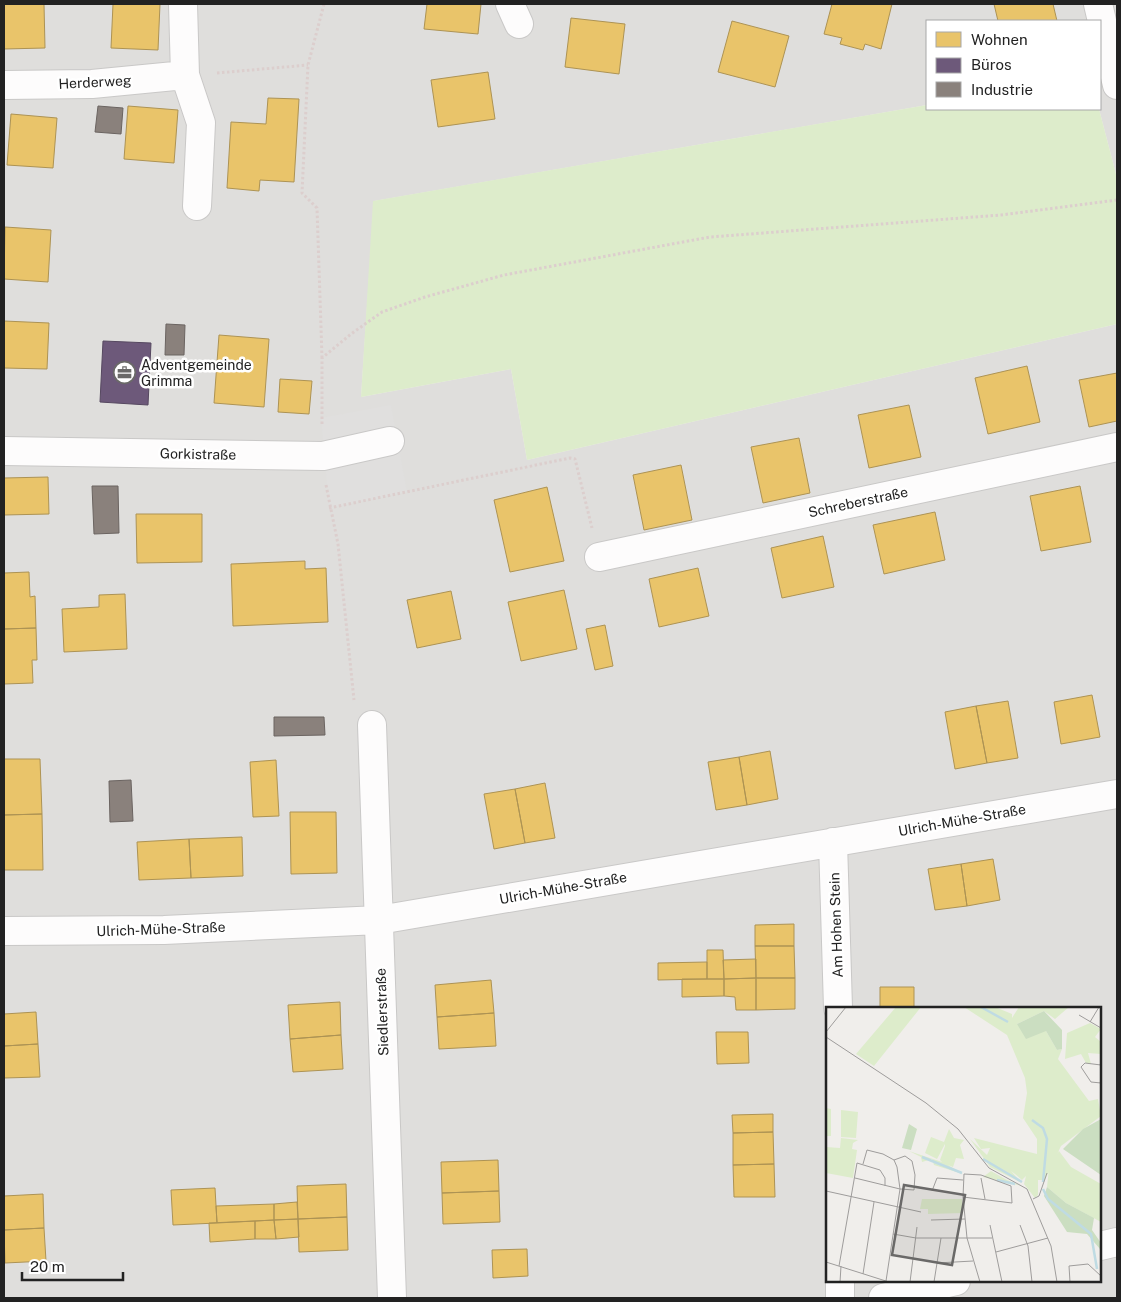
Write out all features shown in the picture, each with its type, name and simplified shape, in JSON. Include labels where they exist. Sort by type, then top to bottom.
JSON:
[{"type":"street","points":[[183,4],[185,75],[201,123],[197,206]]},
{"type":"street","points":[[1098,4],[1111,31],[1117,85]]},
{"type":"street","name":"Herderweg","points":[[4,85],[92,84],[185,75]]},
{"type":"street","name":"Gorkistraße","points":[[4,451],[323,456],[390,441]]},
{"type":"street","name":"Schreberstraße","points":[[599,557],[1117,447]]},
{"type":"street","name":"Siedlerstraße","points":[[372,725],[392,1298]]},
{"type":"street","name":"Ulrich-Mühe-Straße","points":[[4,931],[164,930],[379,920],[1117,794]]},
{"type":"street","name":"Am Hohen Stein","points":[[833,842],[838,1007]]},
{"type":"street","points":[[1101,1246],[1117,1242]]},
{"type":"street","points":[[840,1282],[840,1298]]},
{"type":"street","points":[[883,1298],[952,1282]]},
{"type":"path","points":[[324,4],[308,65],[302,193],[316,208],[322,358],[320,407],[323,456],[329,508],[338,544],[355,710],[372,725]]},
{"type":"path","points":[[185,75],[308,65]]},
{"type":"path","points":[[322,358],[382,312],[425,297],[504,275],[710,238],[841,226],[1001,215],[1117,200]]},
{"type":"path","points":[[329,508],[570,458],[575,459],[599,557]]},
{"type":"shaded area","points":[[4,4],[1117,4],[1117,178],[1099,110],[1101,110],[1101,20],[926,20],[926,105],[374,201],[361,397],[511,369],[527,460],[1117,324],[1117,1298],[4,1298]]},
{"type":"shaded area","points":[[391,405],[407,492],[329,508],[321,418]]},
{"type":"green space","points":[[926,105],[926,110],[1099,110],[1117,178],[1117,324],[527,460],[511,369],[361,397],[373,201]]},
{"type":"building: Wohnen","points":[[4,4],[44,4],[45,48],[4,49]]},
{"type":"building: Wohnen","points":[[113,4],[160,4],[158,50],[111,48]]},
{"type":"building: Wohnen","points":[[427,4],[481,4],[478,34],[424,29]]},
{"type":"building: Wohnen","points":[[832,4],[892,4],[881,49],[865,44],[863,50],[840,44],[842,38],[824,34]]},
{"type":"building: Wohnen","points":[[994,4],[1053,4],[1057,20],[998,20]]},
{"type":"building: Wohnen","points":[[571,18],[625,24],[619,74],[565,67]]},
{"type":"building: Wohnen","points":[[732,21],[789,36],[775,87],[718,72]]},
{"type":"building: Wohnen","points":[[488,72],[495,119],[438,127],[431,80]]},
{"type":"building: Wohnen","points":[[268,98],[299,99],[294,182],[260,180],[259,191],[227,188],[231,122],[266,124]]},
{"type":"building: Wohnen","points":[[128,106],[178,110],[174,163],[124,159]]},
{"type":"building: Wohnen","points":[[11,114],[57,118],[53,168],[7,165]]},
{"type":"building: Wohnen","points":[[5,227],[51,230],[48,282],[4,279]]},
{"type":"building: Wohnen","points":[[4,321],[49,323],[47,369],[4,368]]},
{"type":"building: Wohnen","points":[[219,335],[269,339],[264,407],[214,403]]},
{"type":"building: Wohnen","points":[[1027,366],[1040,422],[988,434],[975,378]]},
{"type":"building: Wohnen","points":[[1117,373],[1117,421],[1089,427],[1079,380]]},
{"type":"building: Wohnen","points":[[280,379],[312,381],[309,414],[278,412]]},
{"type":"building: Wohnen","points":[[909,405],[921,457],[869,468],[858,415]]},
{"type":"building: Wohnen","points":[[799,438],[810,493],[763,503],[751,447]]},
{"type":"building: Wohnen","points":[[681,465],[692,520],[644,530],[633,475]]},
{"type":"building: Wohnen","points":[[48,477],[49,514],[4,515],[4,478]]},
{"type":"building: Wohnen","points":[[1080,486],[1091,542],[1041,551],[1030,496]]},
{"type":"building: Wohnen","points":[[547,487],[564,561],[510,572],[494,500]]},
{"type":"building: Wohnen","points":[[935,512],[945,560],[884,574],[873,525]]},
{"type":"building: Wohnen","points":[[136,514],[202,514],[202,562],[137,563]]},
{"type":"building: Wohnen","points":[[823,536],[834,587],[782,598],[771,548]]},
{"type":"building: Wohnen","points":[[305,561],[305,569],[326,568],[328,622],[233,626],[231,564]]},
{"type":"building: Wohnen","points":[[698,568],[709,616],[659,627],[649,579]]},
{"type":"building: Wohnen","points":[[29,572],[30,597],[35,596],[36,628],[4,629],[4,573]]},
{"type":"building: Wohnen","points":[[564,590],[577,649],[521,661],[508,602]]},
{"type":"building: Wohnen","points":[[451,591],[461,639],[417,648],[407,600]]},
{"type":"building: Wohnen","points":[[125,594],[127,649],[64,652],[62,609],[99,607],[99,595]]},
{"type":"building: Wohnen","points":[[605,625],[613,666],[595,670],[586,629]]},
{"type":"building: Wohnen","points":[[36,628],[37,660],[32,660],[33,683],[4,684],[4,629]]},
{"type":"building: Wohnen","points":[[1092,695],[1100,737],[1061,744],[1054,702]]},
{"type":"building: Wohnen","points":[[1008,701],[1018,758],[987,763],[976,706]]},
{"type":"building: Wohnen","points":[[976,706],[987,763],[955,769],[945,712]]},
{"type":"building: Wohnen","points":[[770,751],[778,799],[747,805],[739,757]]},
{"type":"building: Wohnen","points":[[739,757],[747,805],[716,810],[708,762]]},
{"type":"building: Wohnen","points":[[4,759],[40,759],[42,814],[4,815]]},
{"type":"building: Wohnen","points":[[276,760],[279,816],[253,817],[250,762]]},
{"type":"building: Wohnen","points":[[545,783],[555,838],[525,843],[515,789]]},
{"type":"building: Wohnen","points":[[515,789],[525,843],[494,849],[484,794]]},
{"type":"building: Wohnen","points":[[290,812],[336,812],[337,873],[291,874]]},
{"type":"building: Wohnen","points":[[42,814],[43,870],[4,870],[4,815]]},
{"type":"building: Wohnen","points":[[242,837],[243,876],[191,878],[189,839]]},
{"type":"building: Wohnen","points":[[189,839],[191,878],[139,880],[137,842]]},
{"type":"building: Wohnen","points":[[993,859],[1000,900],[967,906],[961,864]]},
{"type":"building: Wohnen","points":[[961,864],[967,906],[935,910],[928,869]]},
{"type":"building: Wohnen","points":[[794,924],[794,946],[755,946],[755,925]]},
{"type":"building: Wohnen","points":[[755,946],[794,946],[795,978],[756,978]]},
{"type":"building: Wohnen","points":[[707,950],[723,950],[724,979],[707,979]]},
{"type":"building: Wohnen","points":[[756,959],[756,978],[724,979],[723,960]]},
{"type":"building: Wohnen","points":[[707,962],[707,979],[658,980],[658,963]]},
{"type":"building: Wohnen","points":[[756,978],[756,1010],[736,1010],[735,997],[724,996],[724,979]]},
{"type":"building: Wohnen","points":[[756,978],[795,978],[795,1009],[756,1010]]},
{"type":"building: Wohnen","points":[[682,979],[724,979],[724,996],[682,997]]},
{"type":"building: Wohnen","points":[[491,980],[494,1013],[437,1017],[435,985]]},
{"type":"building: Wohnen","points":[[880,987],[914,987],[914,1007],[880,1007]]},
{"type":"building: Wohnen","points":[[340,1002],[341,1035],[290,1039],[288,1005]]},
{"type":"building: Wohnen","points":[[36,1012],[38,1044],[4,1046],[4,1014]]},
{"type":"building: Wohnen","points":[[494,1013],[496,1046],[439,1049],[437,1017]]},
{"type":"building: Wohnen","points":[[716,1032],[748,1032],[749,1063],[717,1064]]},
{"type":"building: Wohnen","points":[[341,1035],[343,1069],[293,1072],[290,1039]]},
{"type":"building: Wohnen","points":[[38,1044],[40,1077],[4,1078],[4,1046]]},
{"type":"building: Wohnen","points":[[773,1114],[773,1132],[733,1133],[732,1115]]},
{"type":"building: Wohnen","points":[[773,1132],[774,1164],[733,1165],[733,1133]]},
{"type":"building: Wohnen","points":[[498,1160],[499,1191],[442,1193],[441,1162]]},
{"type":"building: Wohnen","points":[[774,1164],[775,1197],[734,1197],[733,1165]]},
{"type":"building: Wohnen","points":[[346,1184],[347,1217],[298,1219],[297,1186]]},
{"type":"building: Wohnen","points":[[215,1188],[217,1223],[173,1225],[171,1190]]},
{"type":"building: Wohnen","points":[[499,1191],[500,1222],[443,1224],[442,1193]]},
{"type":"building: Wohnen","points":[[43,1194],[44,1228],[4,1230],[4,1196]]},
{"type":"building: Wohnen","points":[[297,1202],[298,1219],[274,1220],[274,1204]]},
{"type":"building: Wohnen","points":[[274,1204],[274,1220],[217,1223],[216,1206]]},
{"type":"building: Wohnen","points":[[347,1217],[348,1250],[299,1252],[298,1219]]},
{"type":"building: Wohnen","points":[[298,1219],[299,1237],[276,1239],[274,1220]]},
{"type":"building: Wohnen","points":[[274,1220],[276,1239],[255,1239],[255,1221]]},
{"type":"building: Wohnen","points":[[255,1221],[255,1239],[210,1242],[209,1223]]},
{"type":"building: Wohnen","points":[[44,1228],[46,1261],[5,1263],[4,1230]]},
{"type":"building: Wohnen","points":[[527,1249],[528,1276],[493,1278],[492,1250]]},
{"type":"building: Büros","name":"Adventgemeinde Grimma","points":[[103,341],[151,343],[148,405],[100,402]]},
{"type":"building: Industrie","points":[[98,106],[123,108],[121,134],[95,132]]},
{"type":"building: Industrie","points":[[166,324],[185,325],[184,355],[165,355]]},
{"type":"building: Industrie","points":[[92,486],[118,486],[119,533],[94,534]]},
{"type":"building: Industrie","points":[[274,717],[324,717],[325,735],[274,736]]},
{"type":"building: Industrie","points":[[131,780],[133,821],[110,822],[109,781]]},
{"type":"place","name":"Adventgemeinde Grimma","points":[[125,373]]}]
